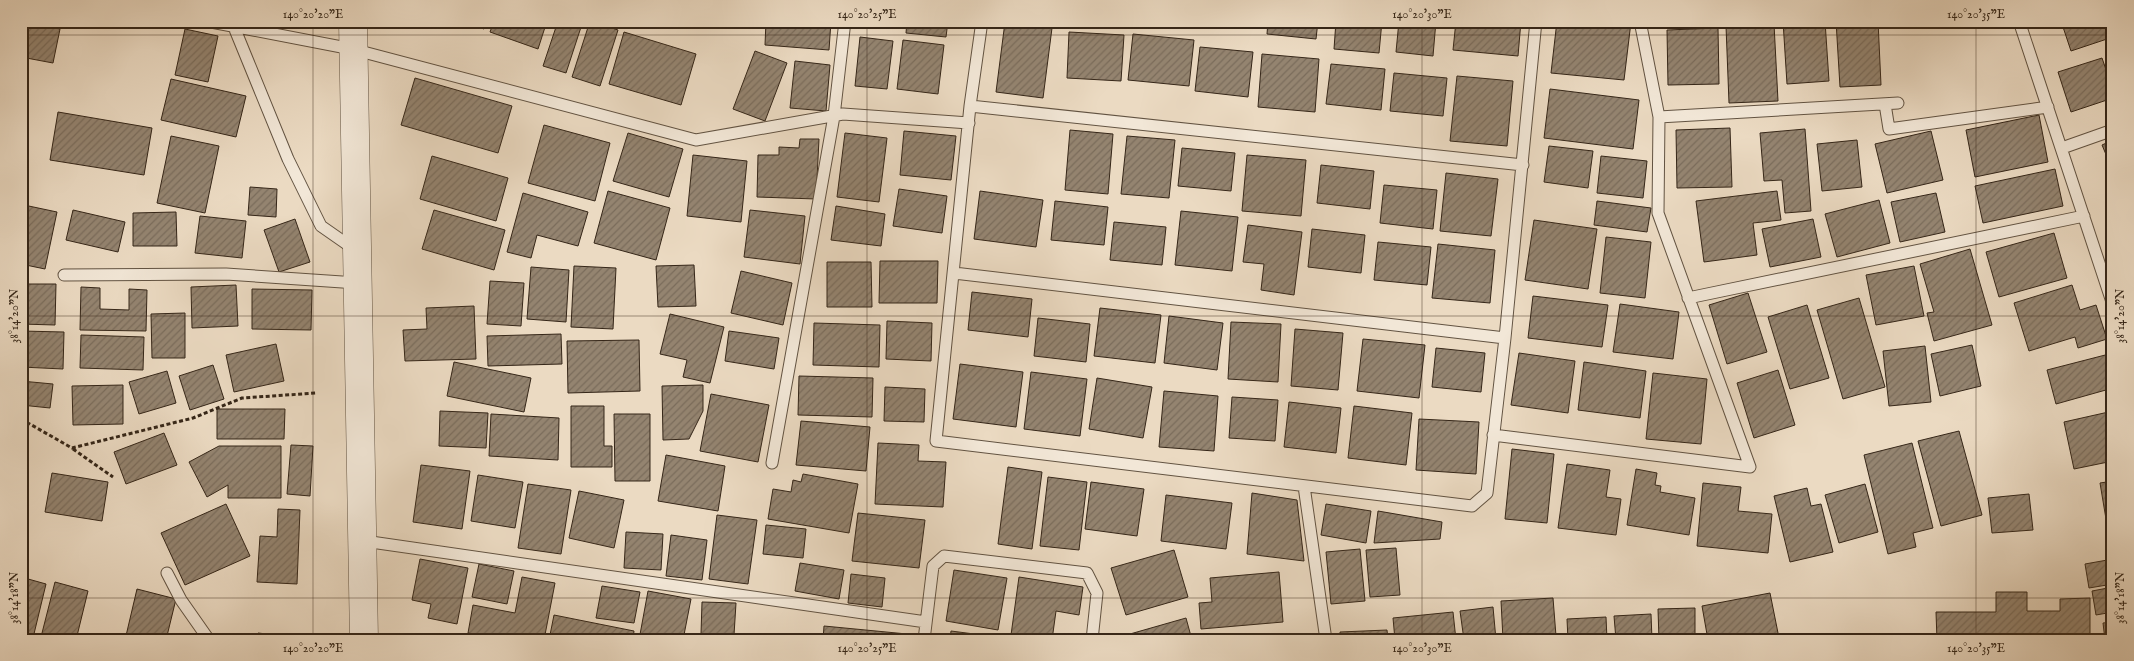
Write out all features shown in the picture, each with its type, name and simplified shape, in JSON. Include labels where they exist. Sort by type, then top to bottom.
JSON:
[{"type":"street","points":[[353,21],[352,49],[364,541],[364,640]]},
{"type":"lane","points":[[206,21],[235,24],[352,49],[696,140],[843,114],[969,123]]},
{"type":"lane","points":[[772,463],[834,116],[845,21]]},
{"type":"lane","points":[[982,21],[970,106],[936,441],[1472,506],[1487,493],[1523,165],[1536,21]]},
{"type":"lane","points":[[1493,435],[1750,467],[1658,213],[1659,117],[1640,21]]},
{"type":"lane","points":[[2019,21],[2113,305]]},
{"type":"lane","points":[[235,24],[288,159],[321,226],[357,250]]},
{"type":"lane","points":[[1659,117],[1898,103]]},
{"type":"lane","points":[[1884,104],[1889,129],[2048,107]]},
{"type":"lane","points":[[970,106],[1523,165]]},
{"type":"lane","points":[[2062,148],[2113,130]]},
{"type":"lane","points":[[1688,298],[2084,216]]},
{"type":"lane","points":[[954,273],[1505,338]]},
{"type":"lane","points":[[64,275],[226,274],[357,283]]},
{"type":"lane","points":[[1304,486],[1326,640]]},
{"type":"lane","points":[[364,541],[926,622]]},
{"type":"lane","points":[[924,640],[933,566],[944,556],[1088,573],[1097,593],[1092,640]]},
{"type":"lane","points":[[167,573],[181,600],[209,640]]},
{"type":"path","points":[[72,448],[193,418],[242,398],[316,393]]},
{"type":"path","points":[[21,419],[72,448],[113,477]]},
{"type":"building","points":[[460,21],[487,21],[484,29]]},
{"type":"building","points":[[494,21],[547,21],[538,49],[490,32]]},
{"type":"building","points":[[558,21],[583,21],[566,73],[543,66]]},
{"type":"building","points":[[590,21],[618,30],[600,86],[572,77]]},
{"type":"building","points":[[766,21],[831,21],[829,50],[765,45]]},
{"type":"building","points":[[862,21],[902,21],[902,27],[862,23]]},
{"type":"building","points":[[907,21],[948,21],[946,37],[906,33]]},
{"type":"building","points":[[1268,21],[1318,21],[1316,39],[1267,34]]},
{"type":"building","points":[[1336,21],[1382,21],[1379,53],[1334,49]]},
{"type":"building","points":[[1399,21],[1436,21],[1433,56],[1396,52]]},
{"type":"building","points":[[1456,21],[1521,21],[1518,56],[1453,50]]},
{"type":"building","points":[[1557,21],[1631,22],[1624,80],[1551,73]]},
{"type":"building","points":[[1783,21],[1825,21],[1829,81],[1787,84]]},
{"type":"building","points":[[1836,21],[1878,21],[1881,85],[1840,87]]},
{"type":"building","points":[[2061,21],[2113,21],[2113,37],[2071,51]]},
{"type":"building","points":[[21,22],[60,29],[53,63],[21,57]]},
{"type":"building","points":[[1005,22],[1052,28],[1043,98],[996,92]]},
{"type":"building","points":[[1774,24],[1778,101],[1729,103],[1726,26]]},
{"type":"building","points":[[1718,28],[1719,84],[1668,85],[1667,30]]},
{"type":"building","points":[[185,29],[218,36],[208,82],[175,75]]},
{"type":"building","points":[[624,32],[696,54],[681,105],[609,84]]},
{"type":"building","points":[[1069,32],[1124,35],[1121,81],[1067,78]]},
{"type":"building","points":[[1133,34],[1194,40],[1189,86],[1128,80]]},
{"type":"building","points":[[860,37],[893,41],[887,89],[855,86]]},
{"type":"building","points":[[903,40],[944,45],[938,94],[897,89]]},
{"type":"building","points":[[1200,47],[1253,52],[1248,97],[1195,91]]},
{"type":"building","points":[[755,51],[787,63],[765,121],[733,109]]},
{"type":"building","points":[[1262,54],[1319,59],[1315,112],[1258,107]]},
{"type":"building","points":[[2102,58],[2113,90],[2113,98],[2071,112],[2058,72]]},
{"type":"building","points":[[795,61],[830,65],[826,111],[790,108]]},
{"type":"building","points":[[1331,64],[1385,69],[1381,110],[1326,104]]},
{"type":"building","points":[[1394,73],[1447,78],[1443,116],[1390,111]]},
{"type":"building","points":[[1457,76],[1513,81],[1507,146],[1450,141]]},
{"type":"building","points":[[415,78],[512,106],[498,153],[401,125]]},
{"type":"building","points":[[171,79],[246,96],[236,137],[161,120]]},
{"type":"building","points":[[1550,89],[1639,100],[1633,149],[1544,138]]},
{"type":"building","points":[[58,112],[152,128],[144,175],[50,160]]},
{"type":"building","points":[[2039,115],[2048,162],[1975,177],[1966,130]]},
{"type":"building","points":[[544,125],[610,143],[595,201],[528,183]]},
{"type":"building","points":[[1730,128],[1732,187],[1677,188],[1676,130]]},
{"type":"building","points":[[1805,129],[1811,211],[1785,213],[1782,180],[1764,181],[1760,133]]},
{"type":"building","points":[[1070,130],[1113,134],[1108,194],[1065,190]]},
{"type":"building","points":[[904,131],[956,136],[951,180],[900,175]]},
{"type":"building","points":[[1931,131],[1943,180],[1887,193],[1875,144]]},
{"type":"building","points":[[628,133],[683,149],[669,197],[613,181]]},
{"type":"building","points":[[845,133],[887,138],[879,202],[837,197]]},
{"type":"building","points":[[171,136],[219,146],[205,213],[157,203]]},
{"type":"building","points":[[1127,136],[1175,140],[1169,198],[1121,194]]},
{"type":"building","points":[[800,139],[819,139],[816,199],[757,197],[758,155],[779,155],[779,147],[799,148]]},
{"type":"building","points":[[1857,140],[1862,187],[1822,191],[1817,144]]},
{"type":"building","points":[[2113,140],[2113,171],[2102,145]]},
{"type":"building","points":[[1549,146],[1593,151],[1588,188],[1544,182]]},
{"type":"building","points":[[1182,148],[1235,153],[1231,191],[1178,186]]},
{"type":"building","points":[[693,155],[747,161],[741,222],[687,216]]},
{"type":"building","points":[[1247,155],[1306,160],[1301,216],[1242,211]]},
{"type":"building","points":[[432,156],[508,178],[496,221],[420,199]]},
{"type":"building","points":[[1601,156],[1647,161],[1643,198],[1597,193]]},
{"type":"building","points":[[1321,165],[1374,171],[1370,209],[1317,203]]},
{"type":"building","points":[[2055,169],[2063,206],[1983,223],[1975,186]]},
{"type":"building","points":[[1446,173],[1498,179],[1491,236],[1440,231]]},
{"type":"building","points":[[1384,185],[1437,190],[1433,229],[1380,223]]},
{"type":"building","points":[[250,187],[277,189],[276,217],[248,215]]},
{"type":"building","points":[[899,189],[947,196],[942,233],[893,226]]},
{"type":"building","points":[[608,191],[670,208],[656,260],[594,243]]},
{"type":"building","points":[[980,191],[1043,200],[1036,247],[974,239]]},
{"type":"building","points":[[1777,191],[1781,220],[1753,223],[1757,255],[1704,262],[1696,201]]},
{"type":"building","points":[[523,193],[588,212],[578,246],[537,235],[531,258],[507,252]]},
{"type":"building","points":[[1936,193],[1945,232],[1900,242],[1891,202]]},
{"type":"building","points":[[1879,200],[1890,243],[1837,257],[1825,214]]},
{"type":"building","points":[[1055,201],[1108,207],[1104,245],[1051,240]]},
{"type":"building","points":[[1597,201],[1651,208],[1647,232],[1594,225]]},
{"type":"building","points":[[24,205],[57,212],[45,269],[21,264],[21,218]]},
{"type":"building","points":[[836,206],[885,214],[881,246],[831,240]]},
{"type":"building","points":[[2113,206],[2113,232],[2108,207]]},
{"type":"building","points":[[73,210],[125,222],[118,252],[66,240]]},
{"type":"building","points":[[434,210],[505,230],[494,270],[422,249]]},
{"type":"building","points":[[750,210],[805,216],[800,264],[744,257]]},
{"type":"building","points":[[1181,211],[1238,217],[1232,271],[1175,265]]},
{"type":"building","points":[[176,212],[177,246],[133,246],[133,213]]},
{"type":"building","points":[[200,216],[246,221],[242,258],[195,253]]},
{"type":"building","points":[[295,219],[310,262],[279,272],[264,230]]},
{"type":"building","points":[[1813,219],[1821,257],[1770,267],[1762,229]]},
{"type":"building","points":[[1534,220],[1597,229],[1588,289],[1525,280]]},
{"type":"building","points":[[1114,222],[1166,227],[1162,265],[1110,260]]},
{"type":"building","points":[[1248,225],[1302,232],[1294,295],[1261,290],[1264,264],[1243,262]]},
{"type":"building","points":[[1312,229],[1365,235],[1361,273],[1308,267]]},
{"type":"building","points":[[2054,233],[2067,278],[1999,297],[1986,252]]},
{"type":"building","points":[[1606,237],[1651,242],[1645,298],[1600,293]]},
{"type":"building","points":[[1378,242],[1431,247],[1427,285],[1374,280]]},
{"type":"building","points":[[1438,244],[1495,250],[1490,303],[1432,298]]},
{"type":"building","points":[[1970,249],[1992,325],[1934,341],[1927,313],[1934,312],[1920,264]]},
{"type":"building","points":[[880,261],[938,261],[937,303],[879,303]]},
{"type":"building","points":[[827,262],[871,262],[872,307],[827,307]]},
{"type":"building","points":[[694,265],[696,306],[658,307],[656,266]]},
{"type":"building","points":[[574,266],[616,268],[613,329],[571,327]]},
{"type":"building","points":[[1914,266],[1924,316],[1876,325],[1866,275]]},
{"type":"building","points":[[531,267],[569,270],[566,322],[527,319]]},
{"type":"building","points":[[741,271],[792,283],[783,325],[731,313]]},
{"type":"building","points":[[490,281],[524,283],[521,326],[487,324]]},
{"type":"building","points":[[21,284],[56,284],[55,325],[21,324]]},
{"type":"building","points":[[236,285],[238,326],[192,328],[191,287]]},
{"type":"building","points":[[2072,285],[2080,310],[2096,305],[2107,339],[2078,348],[2075,337],[2029,351],[2014,303]]},
{"type":"building","points":[[81,287],[100,288],[100,309],[129,310],[129,289],[147,290],[146,331],[80,330]]},
{"type":"building","points":[[252,289],[312,290],[311,330],[252,329]]},
{"type":"building","points":[[972,292],[1032,299],[1028,337],[968,330]]},
{"type":"building","points":[[1748,293],[1767,352],[1727,364],[1709,305]]},
{"type":"building","points":[[1533,296],[1608,305],[1602,347],[1528,338]]},
{"type":"building","points":[[1859,298],[1885,387],[1843,399],[1817,310]]},
{"type":"building","points":[[1620,304],[1679,312],[1673,359],[1613,352]]},
{"type":"building","points":[[1807,305],[1829,378],[1790,389],[1768,317]]},
{"type":"building","points":[[474,306],[476,359],[405,361],[403,330],[427,329],[426,308]]},
{"type":"building","points":[[1100,308],[1161,315],[1155,363],[1094,356]]},
{"type":"building","points":[[185,313],[185,358],[152,358],[151,314]]},
{"type":"building","points":[[670,314],[724,327],[710,383],[683,377],[687,360],[660,354]]},
{"type":"building","points":[[1169,316],[1223,323],[1217,370],[1164,363]]},
{"type":"building","points":[[1038,318],[1090,324],[1086,362],[1034,356]]},
{"type":"building","points":[[887,321],[932,323],[931,361],[886,359]]},
{"type":"building","points":[[1231,322],[1281,324],[1278,382],[1228,379]]},
{"type":"building","points":[[814,323],[880,325],[879,367],[813,365]]},
{"type":"building","points":[[1295,329],[1343,333],[1338,390],[1291,386]]},
{"type":"building","points":[[21,331],[64,332],[63,369],[21,367]]},
{"type":"building","points":[[729,331],[779,338],[774,369],[725,361]]},
{"type":"building","points":[[561,334],[562,364],[488,366],[487,336]]},
{"type":"building","points":[[81,335],[144,337],[143,370],[80,368]]},
{"type":"building","points":[[1363,339],[1425,345],[1419,398],[1357,391]]},
{"type":"building","points":[[639,340],[640,391],[568,393],[567,341]]},
{"type":"building","points":[[276,344],[284,381],[234,392],[226,355]]},
{"type":"building","points":[[1972,345],[1981,386],[1940,396],[1931,354]]},
{"type":"building","points":[[1925,346],[1931,402],[1889,406],[1883,351]]},
{"type":"building","points":[[1436,348],[1485,353],[1481,392],[1432,387]]},
{"type":"building","points":[[1519,353],[1575,361],[1568,413],[1511,405]]},
{"type":"building","points":[[2113,353],[2113,388],[2056,404],[2047,370]]},
{"type":"building","points":[[454,362],[531,378],[524,412],[447,396]]},
{"type":"building","points":[[1584,362],[1646,371],[1640,418],[1578,410]]},
{"type":"building","points":[[960,364],[1023,372],[1016,427],[953,419]]},
{"type":"building","points":[[213,365],[224,399],[190,410],[179,376]]},
{"type":"building","points":[[1778,370],[1795,425],[1754,438],[1737,383]]},
{"type":"building","points":[[167,371],[176,403],[139,414],[129,382]]},
{"type":"building","points":[[1031,372],[1087,379],[1080,436],[1024,429]]},
{"type":"building","points":[[1653,373],[1707,379],[1701,444],[1646,439]]},
{"type":"building","points":[[799,376],[873,378],[872,417],[798,415]]},
{"type":"building","points":[[1097,378],[1152,387],[1143,438],[1089,429]]},
{"type":"building","points":[[21,381],[53,384],[50,408],[21,405]]},
{"type":"building","points":[[123,385],[123,424],[73,425],[72,386]]},
{"type":"building","points":[[703,385],[703,411],[689,439],[663,440],[662,386]]},
{"type":"building","points":[[885,387],[925,389],[924,422],[884,421]]},
{"type":"building","points":[[1164,391],[1218,396],[1214,451],[1159,447]]},
{"type":"building","points":[[711,394],[769,405],[758,462],[700,451]]},
{"type":"building","points":[[1232,397],[1278,400],[1275,441],[1229,438]]},
{"type":"building","points":[[1289,402],[1341,408],[1336,453],[1284,447]]},
{"type":"building","points":[[571,406],[604,406],[604,446],[612,446],[612,467],[571,467]]},
{"type":"building","points":[[1354,406],[1412,413],[1406,465],[1348,458]]},
{"type":"building","points":[[217,409],[285,409],[284,439],[217,439]]},
{"type":"building","points":[[440,411],[488,413],[486,448],[439,446]]},
{"type":"building","points":[[2113,411],[2113,461],[2074,469],[2064,422]]},
{"type":"building","points":[[491,414],[559,418],[558,460],[489,456]]},
{"type":"building","points":[[614,414],[650,414],[650,481],[615,481]]},
{"type":"building","points":[[1419,419],[1479,422],[1476,474],[1416,470]]},
{"type":"building","points":[[801,421],[870,427],[866,471],[796,465]]},
{"type":"building","points":[[21,430],[26,431],[21,453]]},
{"type":"building","points":[[1959,431],[1982,515],[1941,526],[1918,441]]},
{"type":"building","points":[[164,433],[177,465],[126,484],[114,452]]},
{"type":"building","points":[[878,443],[919,445],[918,461],[946,462],[943,507],[875,504]]},
{"type":"building","points":[[1912,443],[1933,528],[1913,533],[1916,547],[1888,554],[1864,455]]},
{"type":"building","points":[[291,445],[313,446],[310,496],[287,494]]},
{"type":"building","points":[[219,446],[281,446],[281,498],[228,498],[228,485],[207,497],[189,462]]},
{"type":"building","points":[[1512,449],[1554,454],[1547,523],[1505,519]]},
{"type":"building","points":[[666,455],[725,466],[718,511],[658,501]]},
{"type":"building","points":[[1567,464],[1610,470],[1606,497],[1621,499],[1616,535],[1558,528]]},
{"type":"building","points":[[421,465],[470,471],[462,529],[413,522]]},
{"type":"building","points":[[1008,467],[1042,472],[1032,549],[998,544]]},
{"type":"building","points":[[1636,469],[1657,473],[1655,485],[1661,486],[1660,492],[1695,498],[1689,535],[1627,525]]},
{"type":"building","points":[[52,473],[108,482],[102,521],[45,512]]},
{"type":"building","points":[[803,474],[858,484],[849,533],[768,519],[773,489],[791,492],[793,480],[801,482]]},
{"type":"building","points":[[478,475],[523,482],[515,528],[471,521]]},
{"type":"building","points":[[1048,477],[1087,482],[1079,550],[1040,546]]},
{"type":"building","points":[[2113,481],[2113,518],[2106,519],[2100,483]]},
{"type":"building","points":[[1091,482],[1144,489],[1137,536],[1085,529]]},
{"type":"building","points":[[1703,483],[1741,487],[1738,511],[1772,514],[1768,553],[1697,546]]},
{"type":"building","points":[[528,484],[571,490],[561,554],[518,548]]},
{"type":"building","points":[[1865,484],[1878,532],[1839,543],[1825,495]]},
{"type":"building","points":[[1807,488],[1811,506],[1821,504],[1833,552],[1790,562],[1774,496]]},
{"type":"building","points":[[579,491],[624,500],[614,548],[569,538]]},
{"type":"building","points":[[1252,493],[1297,500],[1304,561],[1247,554]]},
{"type":"building","points":[[2029,494],[2033,530],[1992,533],[1988,498]]},
{"type":"building","points":[[1166,495],[1232,503],[1226,549],[1161,541]]},
{"type":"building","points":[[226,504],[250,556],[185,585],[161,533]]},
{"type":"building","points":[[1326,504],[1371,511],[1366,543],[1321,535]]},
{"type":"building","points":[[278,509],[300,510],[297,584],[257,582],[260,536],[277,537]]},
{"type":"building","points":[[1378,511],[1442,522],[1440,539],[1374,543]]},
{"type":"building","points":[[858,513],[925,520],[919,568],[852,561]]},
{"type":"building","points":[[717,515],[757,520],[748,584],[709,579]]},
{"type":"building","points":[[766,525],[806,529],[803,558],[763,554]]},
{"type":"building","points":[[626,532],[663,534],[661,570],[624,568]]},
{"type":"building","points":[[671,535],[707,540],[702,580],[666,576]]},
{"type":"building","points":[[1396,548],[1400,595],[1370,597],[1366,550]]},
{"type":"building","points":[[1360,549],[1365,601],[1331,604],[1326,552]]},
{"type":"building","points":[[1174,550],[1188,597],[1126,615],[1111,568]]},
{"type":"building","points":[[420,559],[468,568],[457,624],[428,618],[431,604],[412,600]]},
{"type":"building","points":[[2113,559],[2113,584],[2089,588],[2085,564]]},
{"type":"building","points":[[800,563],[844,570],[839,599],[795,591]]},
{"type":"building","points":[[479,564],[514,571],[507,604],[472,597]]},
{"type":"building","points":[[954,570],[1007,578],[998,630],[946,621]]},
{"type":"building","points":[[1279,572],[1283,622],[1201,629],[1199,603],[1212,602],[1210,578]]},
{"type":"building","points":[[851,574],[885,578],[882,607],[848,603]]},
{"type":"building","points":[[21,577],[46,584],[33,638],[21,635]]},
{"type":"building","points":[[522,577],[555,583],[544,640],[507,640],[468,633],[473,605],[515,613]]},
{"type":"building","points":[[1019,577],[1083,587],[1079,615],[1056,611],[1052,640],[1011,635]]},
{"type":"building","points":[[55,582],[88,591],[76,640],[52,640],[41,637]]},
{"type":"building","points":[[602,586],[640,592],[634,623],[596,618]]},
{"type":"building","points":[[2113,587],[2113,612],[2096,615],[2092,591]]},
{"type":"building","points":[[137,589],[176,599],[166,640],[125,640]]},
{"type":"building","points":[[648,591],[691,599],[683,640],[639,640]]},
{"type":"building","points":[[1996,592],[2027,592],[2027,611],[2060,611],[2060,599],[2090,598],[2090,640],[1937,640],[1936,612],[1996,612]]},
{"type":"building","points":[[1770,593],[1779,638],[1769,640],[1708,640],[1702,606]]},
{"type":"building","points":[[1553,598],[1556,636],[1503,639],[1501,601]]},
{"type":"building","points":[[702,602],[736,603],[734,635],[701,634]]},
{"type":"building","points":[[1493,607],[1496,640],[1464,640],[1460,611]]},
{"type":"building","points":[[1695,608],[1695,640],[1659,640],[1658,609]]},
{"type":"building","points":[[1453,612],[1456,640],[1395,640],[1393,618]]},
{"type":"building","points":[[1651,614],[1652,640],[1616,640],[1614,616]]},
{"type":"building","points":[[554,615],[634,631],[633,640],[549,640]]},
{"type":"building","points":[[1606,617],[1607,640],[1568,640],[1567,619]]},
{"type":"building","points":[[1186,618],[1192,640],[1132,640],[1130,634]]},
{"type":"building","points":[[2113,622],[2113,640],[2105,640],[2103,623]]},
{"type":"building","points":[[824,626],[907,634],[906,640],[823,640]]},
{"type":"building","points":[[1387,630],[1388,640],[1340,640],[1340,632]]},
{"type":"building","points":[[951,631],[1005,638],[1005,640],[950,640]]},
{"type":"building","points":[[258,633],[284,636],[283,640],[257,640]]},
{"type":"building","points":[[419,636],[441,640],[418,640]]},
{"type":"building","points":[[1126,636],[1127,640],[1113,640]]},
{"type":"building","points":[[689,637],[715,640],[689,640]]}]
